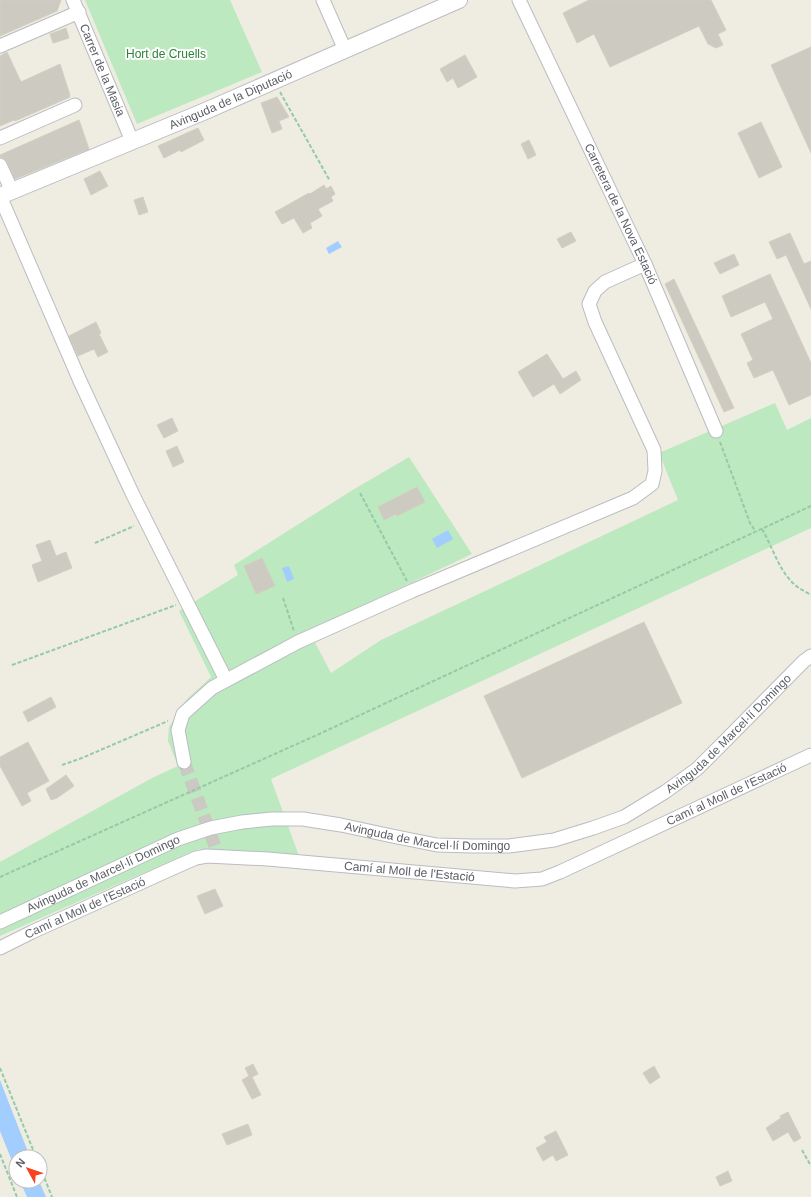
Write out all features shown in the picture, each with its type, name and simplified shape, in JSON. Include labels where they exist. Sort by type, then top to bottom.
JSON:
[{"type":"street","name":"Carrer de la Masia","points":[[73,0],[132,141]]},
{"type":"street","points":[[323,0],[345,50]]},
{"type":"street","name":"Avinguda de la Diputació","points":[[4,194],[132,141],[459,0]]},
{"type":"street","name":"Carretera de la Nova Estació","points":[[519,0],[645,264],[716,432]]},
{"type":"street","points":[[0,46],[79,12]]},
{"type":"street","points":[[0,138],[75,105]]},
{"type":"street","points":[[0,165],[4,194],[80,381],[133,495],[226,680]]},
{"type":"street","points":[[184,762],[178,730],[183,714],[212,688],[298,642],[412,591],[633,498],[652,484],[655,471],[654,450],[595,322],[589,304],[595,291],[605,282],[645,264]]},
{"type":"street","name":"Avinguda de Marcel·lí Domingo","points":[[0,922],[178,839],[211,828],[242,822],[272,819],[303,819],[341,825],[437,845],[472,846],[509,846],[554,840],[593,828],[624,817],[665,792],[697,768],[804,661],[811,656]]},
{"type":"street","name":"Camí al Moll de l'Estació","points":[[0,948],[196,858],[207,856],[268,859],[515,881],[542,879],[811,755]]},
{"type":"path","points":[[274,80],[330,180]]},
{"type":"path","points":[[716,432],[750,523],[756,532]]},
{"type":"path","points":[[360,493],[412,591]]},
{"type":"path","points":[[0,877],[317,735],[811,506]]},
{"type":"path","points":[[95,543],[146,521]]},
{"type":"path","points":[[762,529],[786,575],[796,586],[811,595]]},
{"type":"path","points":[[283,598],[298,642]]},
{"type":"path","points":[[12,665],[187,601]]},
{"type":"path","points":[[62,765],[96,752],[183,714]]},
{"type":"path","points":[[0,1068],[33,1149]]},
{"type":"path","points":[[802,1150],[811,1166]]},
{"type":"path","points":[[0,1154],[17,1197]]},
{"type":"path","points":[[48,1187],[52,1197]]},
{"type":"green space","name":"Hort de Cruells","points":[[85,0],[230,0],[262,72],[137,124]]},
{"type":"green space","points":[[775,403],[787,430],[811,418],[811,528],[271,779],[299,856],[198,849],[0,936],[0,862],[152,778],[178,766],[168,741],[169,727],[186,700],[211,677],[179,611],[238,575],[234,565],[351,491],[409,457],[472,554],[309,631],[331,673],[381,640],[678,500],[659,453]]},
{"type":"water","points":[[338,241],[342,247],[329,254],[326,248]]},
{"type":"water","points":[[448,530],[453,539],[437,548],[432,539]]},
{"type":"water","points":[[289,566],[294,579],[287,582],[282,568]]},
{"type":"water","points":[[0,1080],[27,1149],[8,1149],[8,1151],[0,1131]]},
{"type":"water","points":[[24,1189],[42,1189],[46,1197],[27,1197]]},
{"type":"building","points":[[0,0],[61,0],[57,11],[0,36]]},
{"type":"building","points":[[589,0],[711,0],[726,30],[718,34],[723,45],[716,48],[708,44],[699,26],[610,67],[594,34],[577,43],[563,13]]},
{"type":"building","points":[[66,28],[69,38],[53,43],[50,34]]},
{"type":"building","points":[[811,47],[811,153],[771,65]]},
{"type":"building","points":[[7,52],[21,82],[60,64],[70,97],[0,126],[0,56]]},
{"type":"building","points":[[465,55],[477,77],[458,88],[453,78],[447,82],[440,69]]},
{"type":"building","points":[[277,97],[289,117],[279,121],[282,129],[272,133],[261,103]]},
{"type":"building","points":[[79,120],[89,149],[15,179],[7,161],[0,157],[0,155]]},
{"type":"building","points":[[761,122],[782,167],[759,178],[738,133]]},
{"type":"building","points":[[198,128],[204,140],[181,152],[180,150],[164,158],[158,146]]},
{"type":"building","points":[[529,140],[536,155],[528,159],[521,144]]},
{"type":"building","points":[[100,171],[108,186],[91,195],[84,179]]},
{"type":"building","points":[[324,185],[326,189],[331,186],[335,194],[331,197],[333,201],[318,209],[322,216],[310,223],[312,228],[303,233],[294,218],[282,224],[275,212]]},
{"type":"building","points":[[143,197],[148,212],[139,215],[134,200]]},
{"type":"building","points":[[571,232],[576,241],[562,248],[557,239]]},
{"type":"building","points":[[790,233],[804,264],[811,261],[811,309],[786,255],[777,259],[769,242]]},
{"type":"building","points":[[734,254],[739,265],[720,274],[714,263]]},
{"type":"building","points":[[770,274],[811,363],[811,395],[789,405],[773,370],[754,378],[747,363],[753,360],[741,334],[773,319],[765,302],[731,317],[722,296]]},
{"type":"building","points":[[674,279],[734,408],[724,412],[665,284]]},
{"type":"building","points":[[96,322],[101,333],[99,334],[108,352],[98,357],[94,349],[78,356],[69,336]]},
{"type":"building","points":[[547,354],[563,379],[576,371],[581,380],[560,394],[554,384],[533,397],[518,372]]},
{"type":"building","points":[[172,418],[178,431],[164,438],[157,425]]},
{"type":"building","points":[[177,446],[184,462],[173,467],[166,451]]},
{"type":"building","points":[[417,487],[425,502],[397,516],[396,514],[384,520],[378,507]]},
{"type":"building","points":[[50,540],[56,556],[66,552],[72,568],[38,582],[32,565],[42,561],[36,545]]},
{"type":"building","points":[[262,558],[275,586],[256,594],[244,566]]},
{"type":"building","points":[[644,622],[682,703],[522,778],[484,696]]},
{"type":"building","points":[[51,697],[56,707],[28,722],[23,712]]},
{"type":"building","points":[[28,742],[49,781],[27,793],[31,801],[22,806],[0,766],[0,757]]},
{"type":"building","points":[[66,775],[74,786],[57,798],[51,800],[46,789]]},
{"type":"building","points":[[215,889],[223,906],[205,914],[197,896]]},
{"type":"building","points":[[253,1064],[258,1074],[252,1077],[261,1095],[252,1099],[242,1080],[249,1076],[245,1068]]},
{"type":"building","points":[[654,1066],[660,1077],[650,1084],[643,1073]]},
{"type":"building","points":[[788,1112],[801,1138],[794,1142],[788,1132],[773,1141],[766,1128],[781,1118],[780,1116]]},
{"type":"building","points":[[248,1124],[252,1135],[227,1145],[222,1134]]},
{"type":"building","points":[[556,1131],[568,1155],[556,1161],[553,1155],[543,1161],[536,1148],[547,1142],[544,1137]]},
{"type":"building","points":[[728,1171],[732,1181],[720,1186],[716,1177]]},
{"type":"tunnel","points":[[184,762],[219,857]]}]
